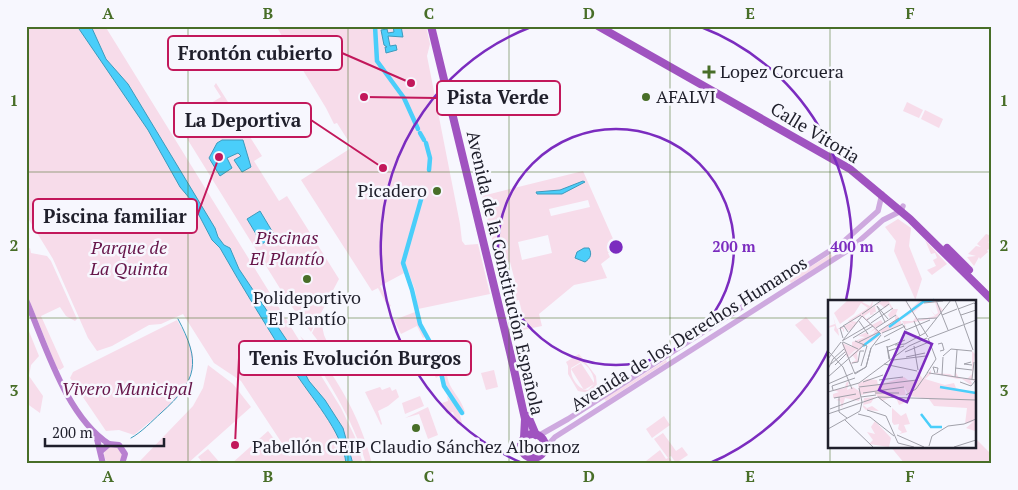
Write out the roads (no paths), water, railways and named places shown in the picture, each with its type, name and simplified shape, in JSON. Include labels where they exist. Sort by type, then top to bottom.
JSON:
[{"type":"highway","name":"Avenida de la Constitución Española","points":[[431,26],[510,352],[525,419],[524,438]]},
{"type":"highway","name":"Avenida de la Constitución Española","points":[[435,26],[530,424],[537,435]]},
{"type":"highway","name":"Calle Vitoria","points":[[598,26],[821,152],[900,210],[992,300]]},
{"type":"highway","name":"Calle Vitoria","points":[[607,26],[826,150],[857,170],[992,293]]},
{"type":"highway","points":[[541,464],[543,452],[544,441],[537,435],[529,435],[524,438],[521,450],[531,461],[543,452]]},
{"type":"main road","points":[[26,300],[64,388],[94,432],[101,451],[102,463]]},
{"type":"main road","points":[[94,432],[109,444],[121,447],[125,462]]},
{"type":"main road","points":[[101,451],[109,444]]},
{"type":"street","name":"Avenida de los Derechos Humanos","points":[[537,435],[568,419],[830,251],[868,222],[878,211],[882,198]]},
{"type":"street","name":"Avenida de los Derechos Humanos","points":[[543,452],[557,436],[850,249],[874,228],[900,210]]},
{"type":"street","points":[[868,222],[874,228]]},
{"type":"water","points":[[77,26],[91,26],[106,59],[128,84],[215,228],[218,237],[224,245],[230,248],[239,269],[290,345],[309,381],[325,400],[343,428],[353,464],[346,464],[339,439],[325,415],[293,369],[220,248],[212,240],[191,200],[180,187],[148,130]]},
{"type":"water","points":[[393,26],[401,26],[403,37],[388,36],[390,46],[396,45],[397,50],[386,53],[385,47],[387,47],[384,45],[381,30],[387,29],[388,33],[394,32]]},
{"type":"water","points":[[222,140],[243,140],[251,167],[242,172],[234,160],[241,156],[238,153],[227,158],[232,168],[220,176],[209,158],[217,143]]},
{"type":"water","points":[[583,181],[585,182],[562,194],[537,194],[536,192],[560,190]]},
{"type":"water","points":[[260,211],[275,236],[262,244],[247,219]]},
{"type":"water","points":[[584,248],[589,248],[591,254],[585,262],[575,258],[577,252]]},
{"type":"waterway","points":[[375,26],[377,61],[404,98],[418,129]]},
{"type":"waterway","points":[[420,133],[424,140]]},
{"type":"waterway","points":[[426,143],[430,158],[429,170]]},
{"type":"waterway","points":[[424,189],[403,263],[420,324],[437,355],[444,386],[462,413]]},
{"type":"waterway","points":[[131,438],[143,430],[173,401],[189,380],[192,370],[190,347],[178,319]]},
{"type":"place","name":"Lopez Corcuera","points":[[709,72]]},
{"type":"place","name":"Frontón cubierto","points":[[411,83]]},
{"type":"place","name":"Pista Verde","points":[[364,97]]},
{"type":"place","name":"AFALVI","points":[[646,97]]},
{"type":"place","name":"Piscina familiar","points":[[219,157]]},
{"type":"place","name":"La Deportiva","points":[[383,168]]},
{"type":"place","name":"Picadero","points":[[437,191]]},
{"type":"place","name":"Polideportivo El Plantío","points":[[307,279]]},
{"type":"place","name":"Pabellón CEIP Claudio Sánchez Albornoz","points":[[416,428]]},
{"type":"place","name":"Tenis Evolución Burgos","points":[[235,445]]},
{"type":"park label","name":"Piscinas El Plantío","points":[[287,248]]},
{"type":"park label","name":"Parque de La Quinta","points":[[129,258]]},
{"type":"park label","name":"Vivero Municipal","points":[[127,389]]}]
